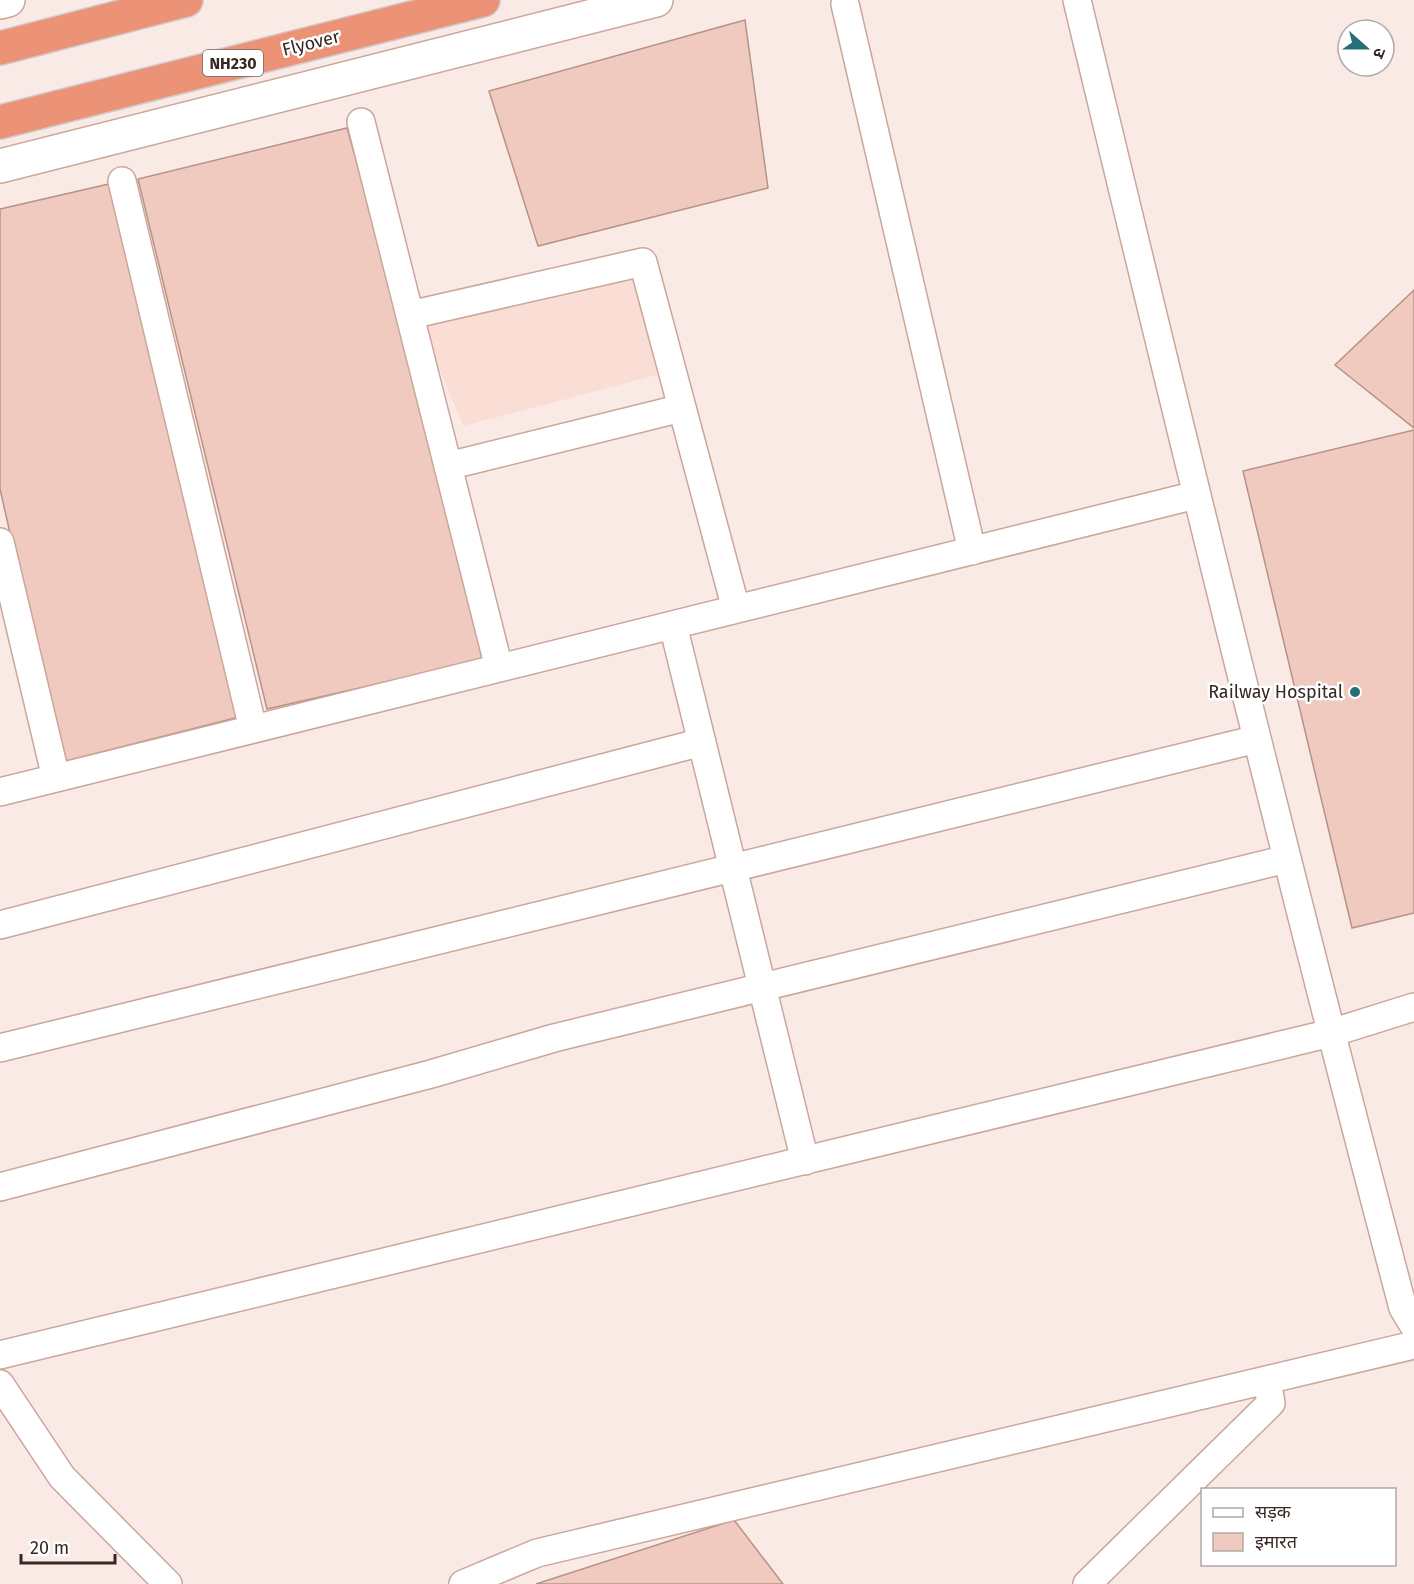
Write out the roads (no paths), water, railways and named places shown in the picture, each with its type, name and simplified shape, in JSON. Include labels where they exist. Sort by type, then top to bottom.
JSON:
[{"type":"highway","points":[[0,48],[186,0]]},
{"type":"highway","name":"Flyover","points":[[0,122],[483,0]]},
{"type":"street","points":[[0,2],[8,0]]},
{"type":"street","points":[[0,166],[656,0]]},
{"type":"street","points":[[1077,0],[1196,495],[1330,1034],[1403,1308],[1414,1326]]},
{"type":"street","points":[[845,4],[972,551]]},
{"type":"street","points":[[361,122],[499,668]]},
{"type":"street","points":[[122,181],[253,729]]},
{"type":"street","points":[[410,315],[643,262],[736,609]]},
{"type":"street","points":[[448,465],[682,408]]},
{"type":"street","points":[[0,792],[1196,495]]},
{"type":"street","points":[[0,542],[56,778]]},
{"type":"street","points":[[673,625],[805,1161]]},
{"type":"street","points":[[0,1048],[1257,739]]},
{"type":"street","points":[[0,925],[702,742]]},
{"type":"street","points":[[0,1187],[431,1074],[524,1046],[1287,859]]},
{"type":"street","points":[[0,1355],[1330,1034],[1414,1008]]},
{"type":"street","points":[[462,1584],[537,1553],[1414,1345]]},
{"type":"street","points":[[1087,1584],[1271,1403],[1267,1380]]},
{"type":"street","points":[[0,1384],[62,1477],[168,1584]]},
{"type":"place","name":"Railway Hospital","points":[[1355,692]]}]
